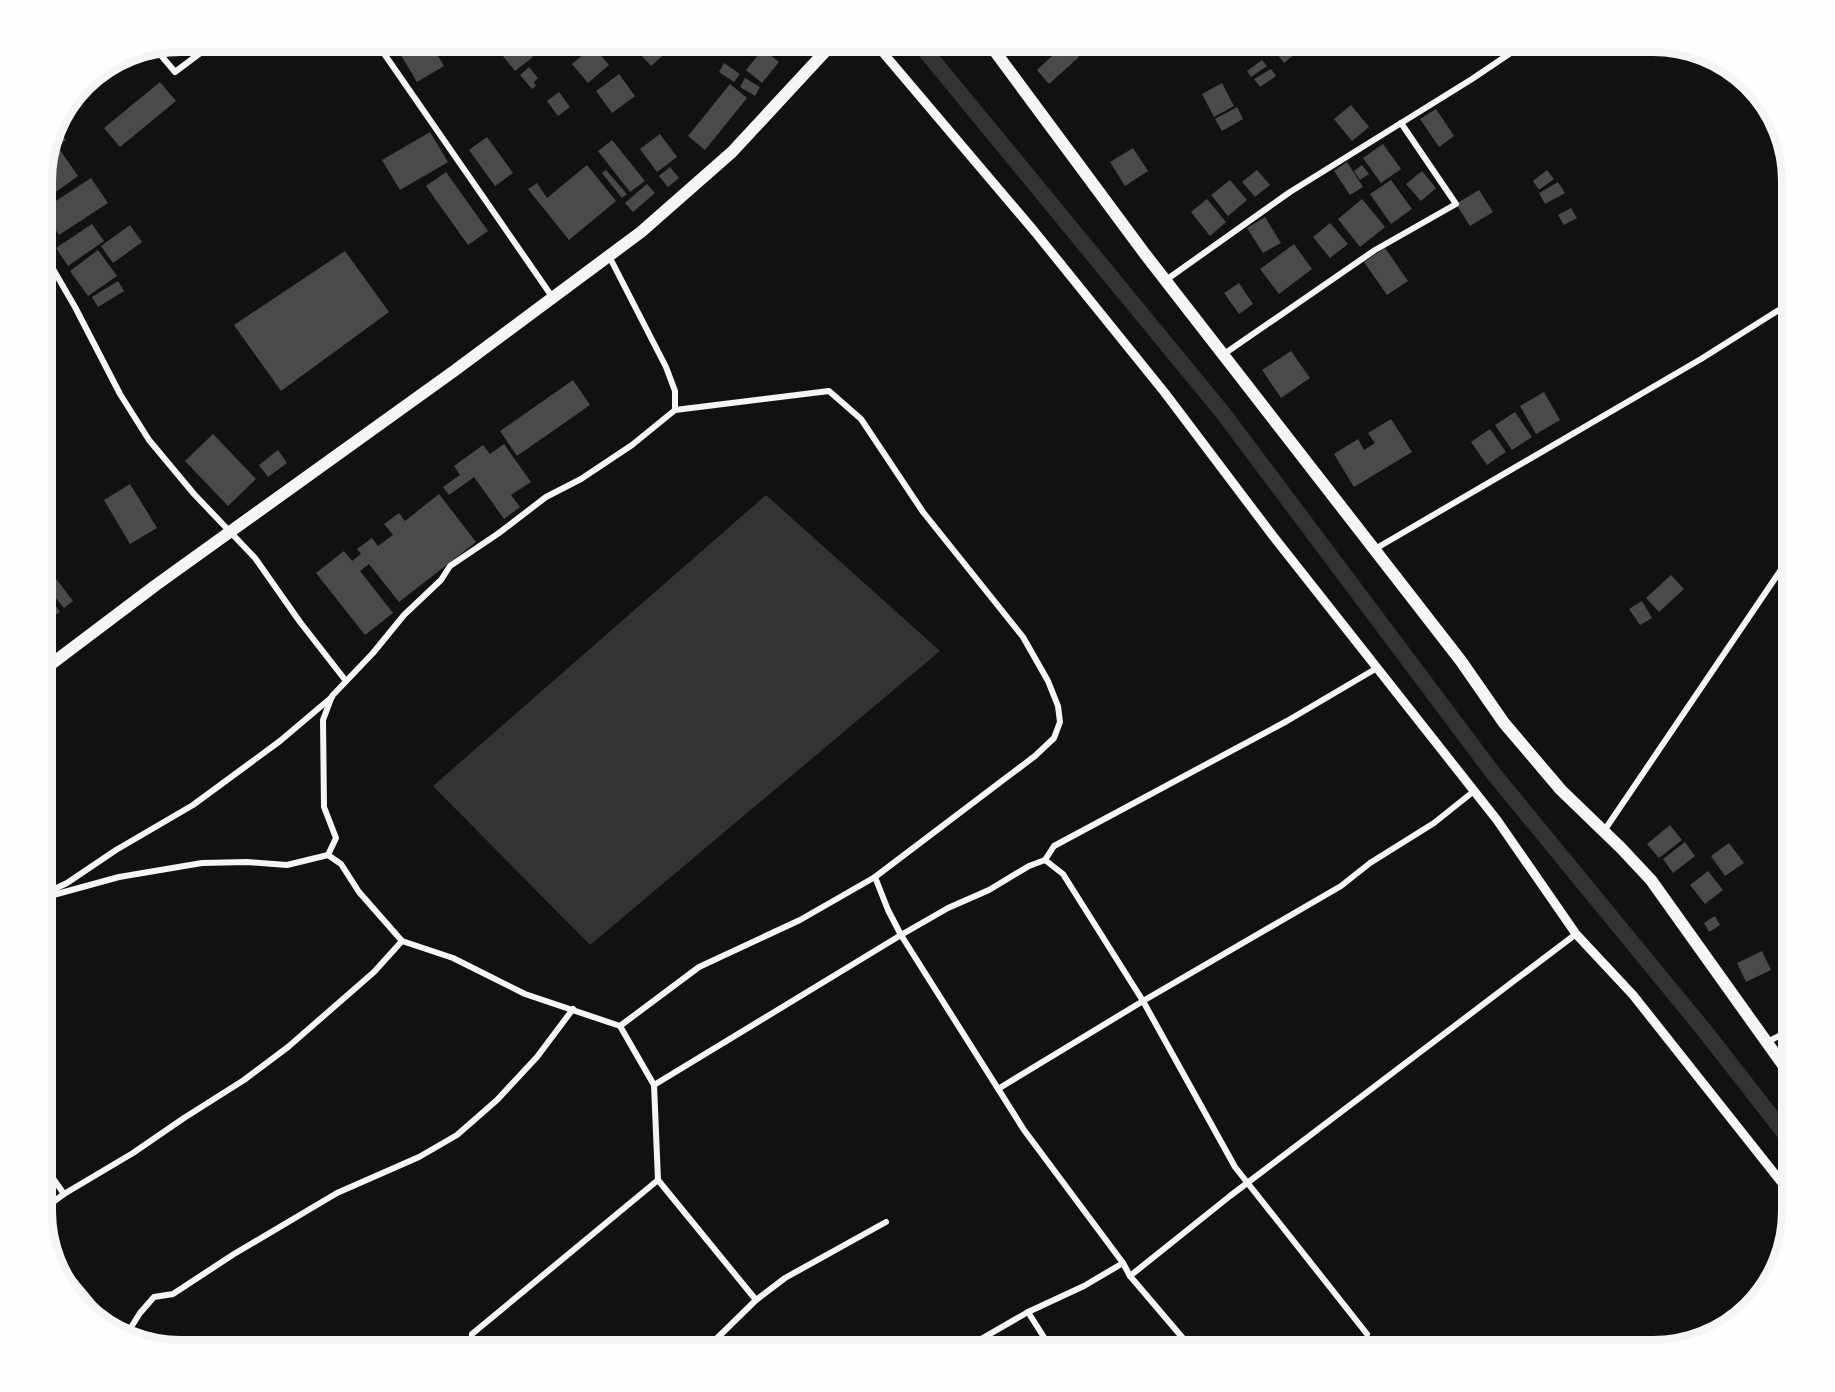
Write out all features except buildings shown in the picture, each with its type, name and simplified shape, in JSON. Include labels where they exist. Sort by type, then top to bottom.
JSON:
[{"type":"main road","points":[[996,52],[1166,280],[1461,661],[1504,723],[1561,790],[1651,880],[1782,1064]]},
{"type":"main road","points":[[53,663],[156,585],[609,256],[732,152],[824,53]]},
{"type":"street","points":[[1166,280],[1290,192],[1512,52]]},
{"type":"street","points":[[160,54],[175,72],[200,53]]},
{"type":"street","points":[[384,53],[553,298]]},
{"type":"street","points":[[883,53],[1035,232],[1157,384],[1497,820],[1576,934],[1633,995],[1782,1183]]},
{"type":"street","points":[[1224,354],[1374,250],[1456,204],[1401,123]]},
{"type":"street","points":[[609,256],[666,367],[675,391],[675,410]]},
{"type":"street","points":[[53,270],[91,336],[120,394],[149,440],[255,558],[300,622],[346,681]]},
{"type":"street","points":[[1374,550],[1701,359],[1782,308]]},
{"type":"street","points":[[53,891],[193,805],[280,741],[333,696],[374,653],[404,615],[441,580],[450,566],[499,533],[546,497],[581,479],[632,445],[675,410],[829,391],[861,419],[923,512],[1023,637],[1048,681],[1058,706],[1060,722],[1054,738],[1035,756],[875,877],[800,920],[699,968],[620,1026]]},
{"type":"street","points":[[1604,831],[1782,568]]},
{"type":"street","points":[[654,1085],[901,935],[948,908],[989,890],[1029,866],[1045,860],[1054,846],[1287,721],[1377,669]]},
{"type":"street","points":[[328,855],[336,838],[324,807],[323,720],[333,696]]},
{"type":"street","points":[[998,1089],[1143,1000],[1341,885],[1370,863],[1434,823],[1474,791]]},
{"type":"street","points":[[53,894],[119,877],[202,863],[247,862],[287,865],[328,855],[341,864],[359,892],[402,941],[453,958],[525,994],[620,1026],[654,1085],[658,1180],[756,1300]]},
{"type":"street","points":[[1045,860],[1063,874],[1143,1000],[1235,1167],[1367,1334]]},
{"type":"street","points":[[875,877],[901,935],[1024,1130],[1123,1263],[1130,1276],[1184,1340]]},
{"type":"street","points":[[1130,1276],[1247,1184],[1576,934]]},
{"type":"street","points":[[53,1202],[133,1154],[288,1047],[374,972],[402,941]]},
{"type":"street","points":[[133,1330],[140,1313],[154,1297],[173,1294],[234,1254],[337,1193],[419,1157],[458,1135],[497,1100],[537,1057],[573,1010]]},
{"type":"street","points":[[1766,1042],[1782,1034]]},
{"type":"street","points":[[53,1178],[64,1194]]},
{"type":"street","points":[[471,1340],[472,1334],[658,1180]]},
{"type":"street","points":[[715,1340],[756,1300],[785,1278],[886,1222]]},
{"type":"street","points":[[979,1340],[1028,1312],[1084,1286],[1123,1263]]},
{"type":"street","points":[[72,1278],[95,1306]]},
{"type":"street","points":[[1028,1312],[1046,1340]]},
{"type":"shaded area","points":[[766,495],[940,651],[590,945],[433,786]]},
{"type":"waterway","points":[[927,52],[1223,413],[1493,773],[1704,1030],[1782,1130]]}]
